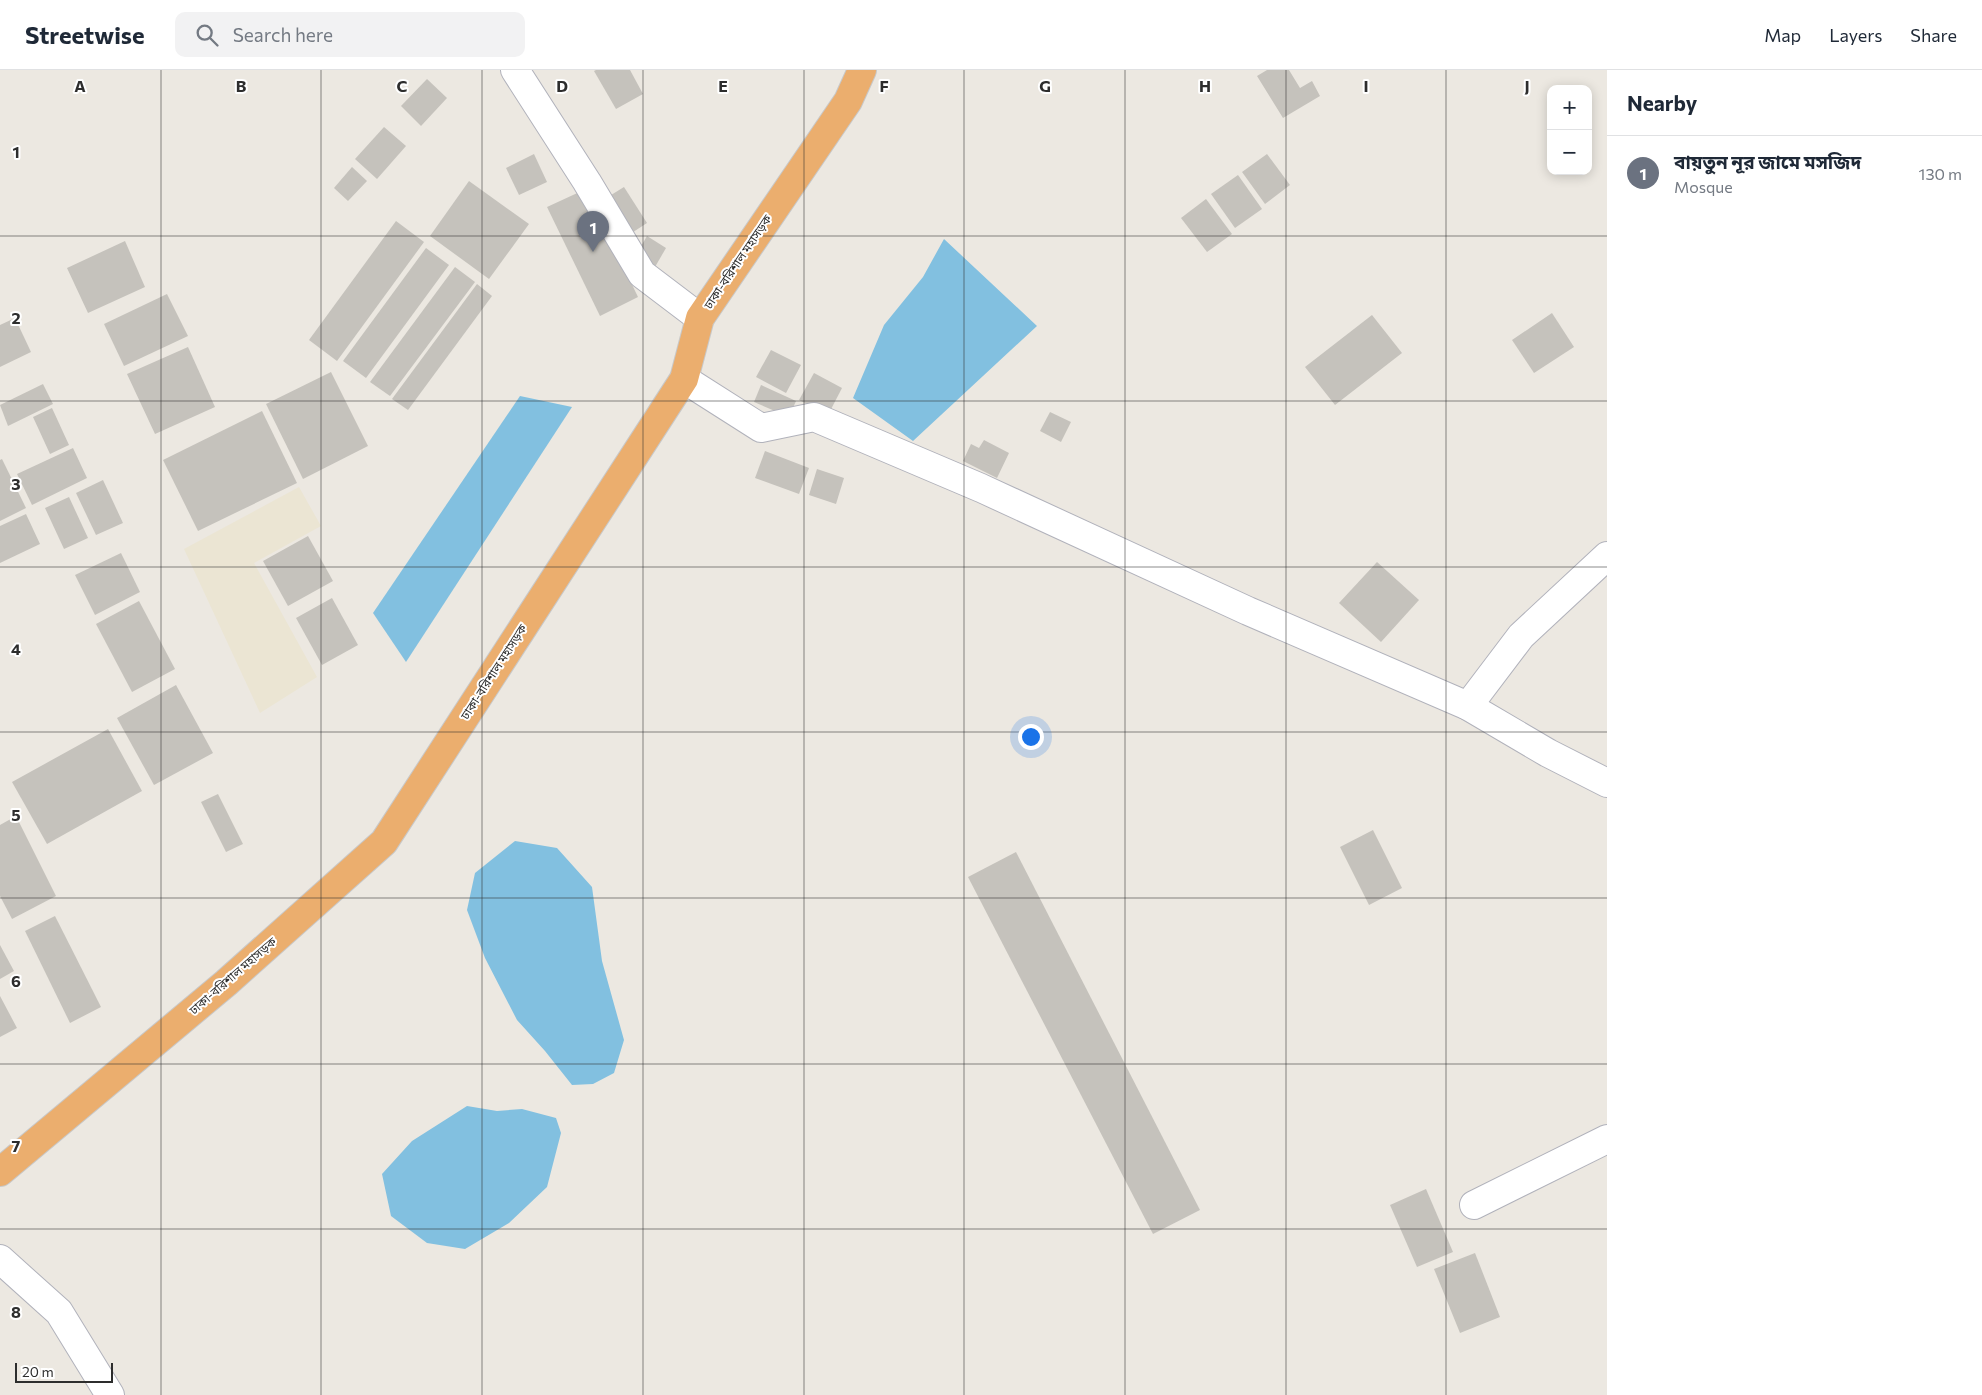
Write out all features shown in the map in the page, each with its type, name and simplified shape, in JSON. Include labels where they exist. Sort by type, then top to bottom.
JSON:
[{"type":"highway","name":"ঢাকা-বরিশাল মহাসড়ক","points":[[0,1172],[226,983],[384,842],[684,379],[700,318],[848,100],[862,70]]},
{"type":"street","points":[[515,70],[587,182],[642,274],[700,318]]},
{"type":"street","points":[[684,379],[761,428],[814,417],[981,488],[1248,611],[1468,706],[1548,753],[1607,783]]},
{"type":"street","points":[[1468,706],[1521,636],[1607,556]]},
{"type":"street","points":[[1474,1204],[1607,1139]]},
{"type":"street","points":[[0,1258],[59,1312],[110,1395]]},
{"type":"shaded area","points":[[299,487],[321,526],[254,563],[317,677],[260,713],[184,549]]},
{"type":"water","points":[[944,239],[1037,326],[913,441],[853,398],[884,325],[923,277]]},
{"type":"water","points":[[520,396],[572,407],[406,662],[373,613]]},
{"type":"water","points":[[515,841],[557,848],[592,887],[602,961],[624,1040],[614,1073],[593,1084],[572,1085],[517,1020],[485,958],[467,910],[475,873]]},
{"type":"water","points":[[467,1106],[497,1111],[522,1109],[556,1118],[561,1133],[547,1187],[509,1223],[465,1249],[427,1243],[391,1216],[382,1174],[412,1141]]},
{"type":"building","points":[[630,70],[643,94],[616,109],[594,71]]},
{"type":"building","points":[[1267,70],[1289,70],[1300,88],[1312,81],[1320,96],[1283,118],[1257,76]]},
{"type":"building","points":[[427,79],[447,98],[421,126],[401,106]]},
{"type":"building","points":[[384,127],[406,146],[377,179],[355,159]]},
{"type":"building","points":[[534,154],[547,182],[519,195],[506,168]]},
{"type":"building","points":[[1267,154],[1290,185],[1265,204],[1242,172]]},
{"type":"building","points":[[352,167],[367,181],[348,201],[334,188]]},
{"type":"building","points":[[1238,175],[1262,209],[1235,228],[1211,194]]},
{"type":"building","points":[[469,181],[529,224],[489,279],[430,236]]},
{"type":"building","points":[[624,187],[647,223],[627,236],[603,200]]},
{"type":"building","points":[[586,189],[638,297],[600,316],[547,207]]},
{"type":"building","points":[[1206,199],[1232,234],[1207,252],[1181,218]]},
{"type":"building","points":[[396,221],[424,242],[337,361],[309,340]]},
{"type":"building","points":[[647,236],[666,248],[655,267],[636,255]]},
{"type":"building","points":[[125,241],[145,287],[88,313],[67,268]]},
{"type":"building","points":[[426,248],[449,265],[366,378],[343,361]]},
{"type":"building","points":[[455,267],[475,282],[390,396],[370,382]]},
{"type":"building","points":[[477,284],[492,296],[408,410],[392,399]]},
{"type":"building","points":[[167,294],[188,336],[124,366],[104,324]]},
{"type":"building","points":[[1552,313],[1574,347],[1534,373],[1512,340]]},
{"type":"building","points":[[1372,315],[1402,353],[1335,405],[1305,367]]},
{"type":"building","points":[[15,318],[31,352],[0,367],[0,325]]},
{"type":"building","points":[[188,347],[215,407],[155,434],[127,374]]},
{"type":"building","points":[[771,350],[801,365],[786,393],[756,377]]},
{"type":"building","points":[[331,372],[368,446],[303,479],[266,404]]},
{"type":"building","points":[[814,373],[842,388],[828,415],[799,400]]},
{"type":"building","points":[[43,384],[53,404],[8,426],[0,405]]},
{"type":"building","points":[[761,385],[796,401],[789,417],[754,402]]},
{"type":"building","points":[[52,408],[69,445],[50,454],[33,417]]},
{"type":"building","points":[[262,411],[297,483],[198,531],[163,460]]},
{"type":"building","points":[[1050,412],[1071,422],[1061,442],[1040,431]]},
{"type":"building","points":[[984,440],[1009,453],[997,478],[963,461],[971,444],[979,448]]},
{"type":"building","points":[[73,448],[87,478],[32,505],[17,474]]},
{"type":"building","points":[[765,451],[809,468],[799,494],[755,478]]},
{"type":"building","points":[[2,459],[26,508],[0,521],[0,460]]},
{"type":"building","points":[[817,469],[844,478],[836,504],[809,495]]},
{"type":"building","points":[[103,480],[123,523],[96,535],[76,493]]},
{"type":"building","points":[[69,497],[88,538],[64,549],[45,508]]},
{"type":"building","points":[[26,514],[40,544],[0,563],[0,526]]},
{"type":"building","points":[[308,536],[333,581],[288,606],[263,561]]},
{"type":"building","points":[[121,553],[140,592],[95,615],[75,575]]},
{"type":"building","points":[[1377,562],[1419,600],[1381,642],[1339,603]]},
{"type":"building","points":[[332,598],[358,645],[322,665],[296,618]]},
{"type":"building","points":[[139,601],[175,669],[132,692],[96,624]]},
{"type":"building","points":[[176,685],[213,753],[154,785],[117,718]]},
{"type":"building","points":[[108,729],[142,791],[47,844],[12,782]]},
{"type":"building","points":[[218,794],[243,844],[226,852],[201,802]]},
{"type":"building","points":[[16,816],[56,896],[12,919],[0,896],[0,825]]},
{"type":"building","points":[[1373,830],[1402,888],[1369,905],[1340,847]]},
{"type":"building","points":[[1016,852],[1200,1210],[1153,1234],[968,877]]},
{"type":"building","points":[[55,916],[101,1007],[70,1023],[25,931]]},
{"type":"building","points":[[0,945],[14,971],[0,979]]},
{"type":"building","points":[[0,996],[17,1028],[0,1037]]},
{"type":"building","points":[[1426,1189],[1453,1252],[1417,1267],[1390,1205]]},
{"type":"building","points":[[1475,1253],[1500,1317],[1460,1333],[1434,1269]]},
{"type":"place","name":"বায়তুন নূর জামে মসজিদ","points":[[593,252]]}]
